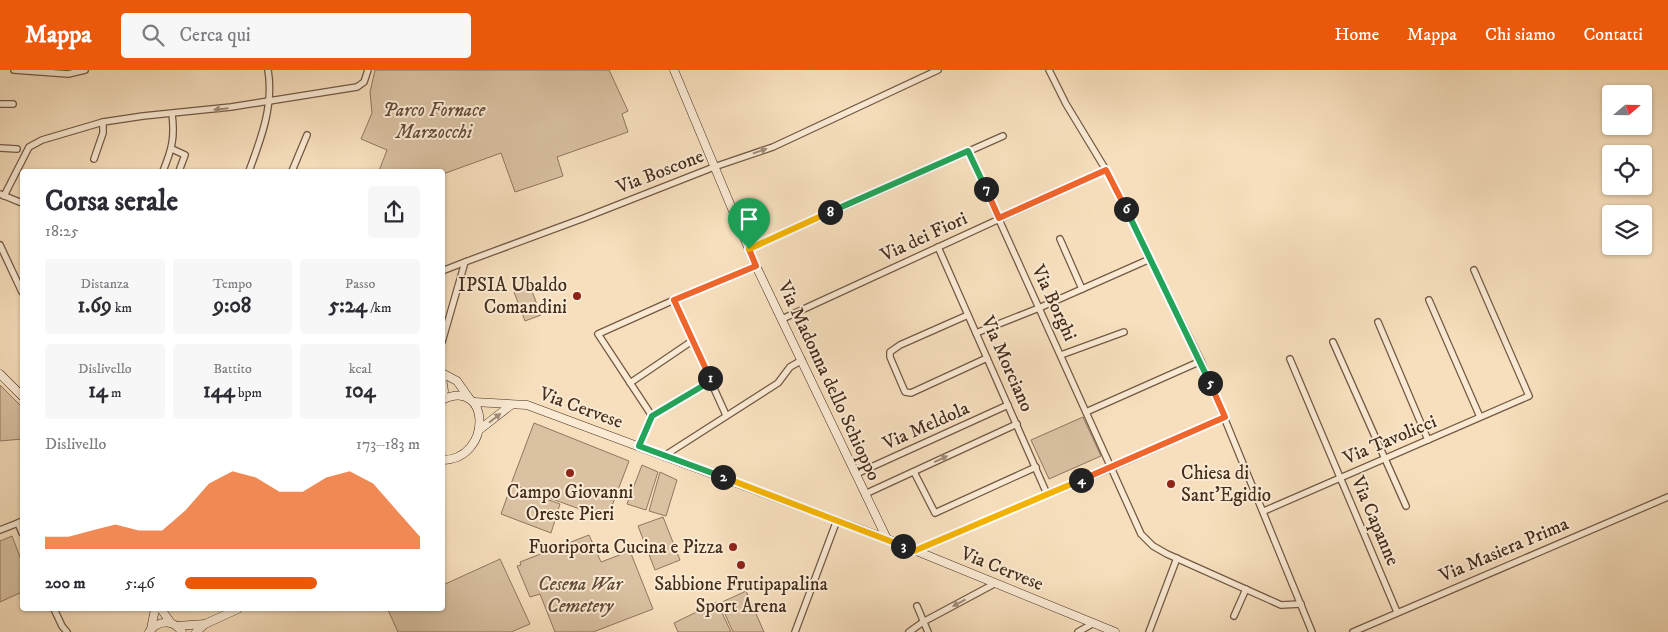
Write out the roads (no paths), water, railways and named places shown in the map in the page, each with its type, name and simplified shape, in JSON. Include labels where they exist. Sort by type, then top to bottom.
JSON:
[{"type":"main road","name":"Via Madonna dello Schioppo","points":[[674,70],[756,266],[887,539]]},
{"type":"main road","points":[[0,374],[20,394]]},
{"type":"main road","points":[[445,374],[457,381],[480,412],[479,430],[469,450],[445,465]]},
{"type":"main road","name":"Via Cervese","points":[[445,399],[455,396],[471,400],[527,405],[887,539],[1115,632]]},
{"type":"main road","name":"Via Cervese","points":[[479,430],[511,405]]},
{"type":"main road","points":[[445,460],[452,460]]},
{"type":"main road","points":[[150,631],[155,611]]},
{"type":"main road","points":[[164,611],[177,627]]},
{"type":"main road","points":[[196,632],[205,624],[234,611]]},
{"type":"main road","points":[[150,631],[160,623],[177,627],[205,624]]},
{"type":"street","points":[[14,70],[68,74],[85,70]]},
{"type":"street","points":[[250,169],[264,126],[269,101],[268,70]]},
{"type":"street","points":[[20,202],[2,195],[29,147],[42,140],[103,122],[143,116],[231,108],[357,87],[364,82],[368,70]]},
{"type":"street","name":"Via Boscone","points":[[445,270],[714,167],[773,147],[938,70]]},
{"type":"street","points":[[1049,70],[1066,104],[1106,170],[1201,361],[1312,632]]},
{"type":"street","points":[[0,104],[13,104]]},
{"type":"street","points":[[164,169],[172,149],[174,133],[172,114]]},
{"type":"street","points":[[94,159],[103,133],[103,122]]},
{"type":"street","points":[[293,169],[308,135]]},
{"type":"street","points":[[749,249],[1003,136]]},
{"type":"street","points":[[0,148],[18,149]]},
{"type":"street","points":[[172,149],[185,155],[179,169]]},
{"type":"street","name":"Via Borghi","points":[[968,151],[1141,534],[1153,546],[1281,605],[1301,604]]},
{"type":"street","name":"Via dei Fiori","points":[[782,319],[1106,170]]},
{"type":"street","points":[[1060,239],[1082,289]]},
{"type":"street","points":[[0,245],[20,280]]},
{"type":"street","name":"Via Morciano","points":[[938,248],[1047,494]]},
{"type":"street","points":[[976,332],[1039,308],[1150,259]]},
{"type":"street","points":[[445,332],[465,262]]},
{"type":"street","points":[[652,416],[598,334],[756,266]]},
{"type":"street","name":"Via Tavolicci","points":[[1264,511],[1529,396],[1474,270]]},
{"type":"street","points":[[674,300],[726,415]]},
{"type":"street","points":[[1429,300],[1480,418]]},
{"type":"street","points":[[968,315],[900,345],[890,352],[890,357],[902,387],[905,392],[910,393],[987,358]]},
{"type":"street","points":[[1378,322],[1428,440]]},
{"type":"street","points":[[1061,356],[1124,332]]},
{"type":"street","points":[[630,383],[692,340]]},
{"type":"street","points":[[1333,342],[1406,506]]},
{"type":"street","points":[[664,456],[778,382],[790,368],[802,360]]},
{"type":"street","name":"Via Capanne","points":[[1290,360],[1397,612]]},
{"type":"street","points":[[1086,412],[1201,361]]},
{"type":"street","points":[[639,446],[652,416],[711,381]]},
{"type":"street","name":"Via Meldola","points":[[856,474],[1008,406]]},
{"type":"street","points":[[914,551],[1111,468],[1225,417]]},
{"type":"street","points":[[865,494],[1017,424]]},
{"type":"street","points":[[914,472],[935,513],[1036,467]]},
{"type":"street","name":"Via Masiera Prima","points":[[1353,632],[1668,497]]},
{"type":"street","points":[[795,632],[837,520]]},
{"type":"street","points":[[0,530],[20,522]]},
{"type":"street","points":[[1149,632],[1177,558]]},
{"type":"street","points":[[909,632],[923,622],[994,584]]},
{"type":"street","points":[[1234,616],[1246,589]]},
{"type":"street","points":[[917,606],[928,632]]},
{"type":"street","points":[[55,611],[63,629],[67,632]]},
{"type":"street","points":[[1078,632],[1092,624]]},
{"type":"place","name":"IPSIA Ubaldo Comandini","points":[[577,296]]},
{"type":"place","name":"Campo Giovanni Oreste Pieri","points":[[570,473]]},
{"type":"place","name":"Chiesa di Sant'Egidio","points":[[1171,484]]},
{"type":"place","name":"Fuoriporta Cucina e Pizza","points":[[733,547]]},
{"type":"place","name":"Sabbione Frutipapalina Sport Arena","points":[[741,565]]},
{"type":"park label","name":"Parco Fornace Marzocchi","points":[[434,121]]},
{"type":"park label","name":"Cesena War Cemetery","points":[[580,595]]}]
